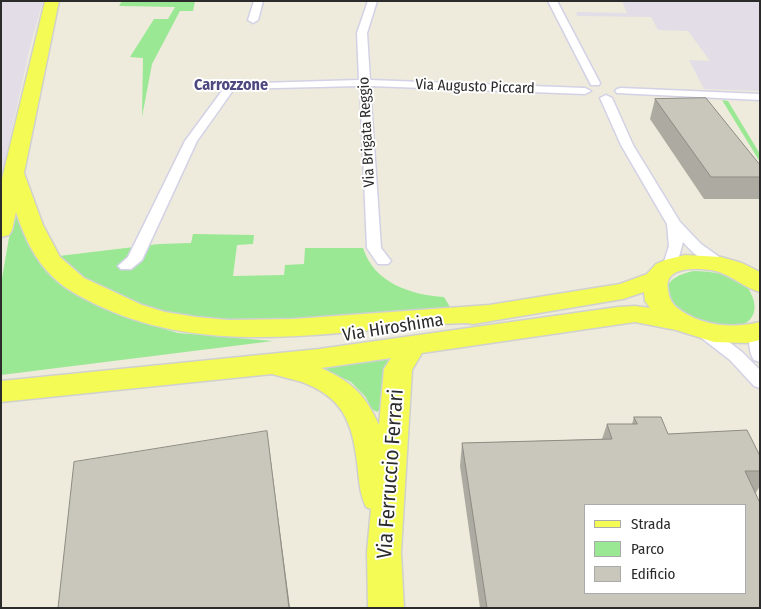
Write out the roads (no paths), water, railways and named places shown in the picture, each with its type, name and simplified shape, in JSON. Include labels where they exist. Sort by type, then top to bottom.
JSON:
[{"type":"main road","points":[[1,230],[41,43],[52,1]]},
{"type":"main road","points":[[14,173],[28,217],[41,244],[61,272],[83,288],[141,315],[207,328],[254,330],[488,313]]},
{"type":"main road","name":"Via Hiroshima","points":[[131,378],[213,354],[623,291],[686,262],[745,273]]},
{"type":"main road","points":[[663,273],[654,290],[658,301],[668,312],[694,327]]},
{"type":"main road","name":"Via Hiroshima","points":[[1,392],[266,364],[413,346],[635,314],[759,340]]},
{"type":"main road","name":"Via Ferruccio Ferrari","points":[[386,608],[384,552],[398,369],[413,346]]},
{"type":"main road","name":"Via Hiroshima","points":[[266,364],[300,371],[324,380],[337,387],[357,406],[363,418],[373,459],[384,552]]},
{"type":"street","points":[[253,20],[259,1]]},
{"type":"street","name":"Via Brigata Reggio","points":[[373,1],[362,33],[374,248],[383,261]]},
{"type":"street","points":[[552,1],[608,85],[619,96],[595,95]]},
{"type":"street","name":"Via Augusto Piccard","points":[[126,266],[134,260],[191,141],[231,86],[365,83],[595,95]]},
{"type":"street","points":[[745,273],[696,247],[674,224],[621,132],[595,95],[585,86],[608,85],[760,97]]},
{"type":"street","points":[[663,273],[676,246],[674,224]]},
{"type":"street","points":[[694,327],[736,356],[760,381]]},
{"type":"district","name":"Carrozzone","points":[[231,86]]}]
